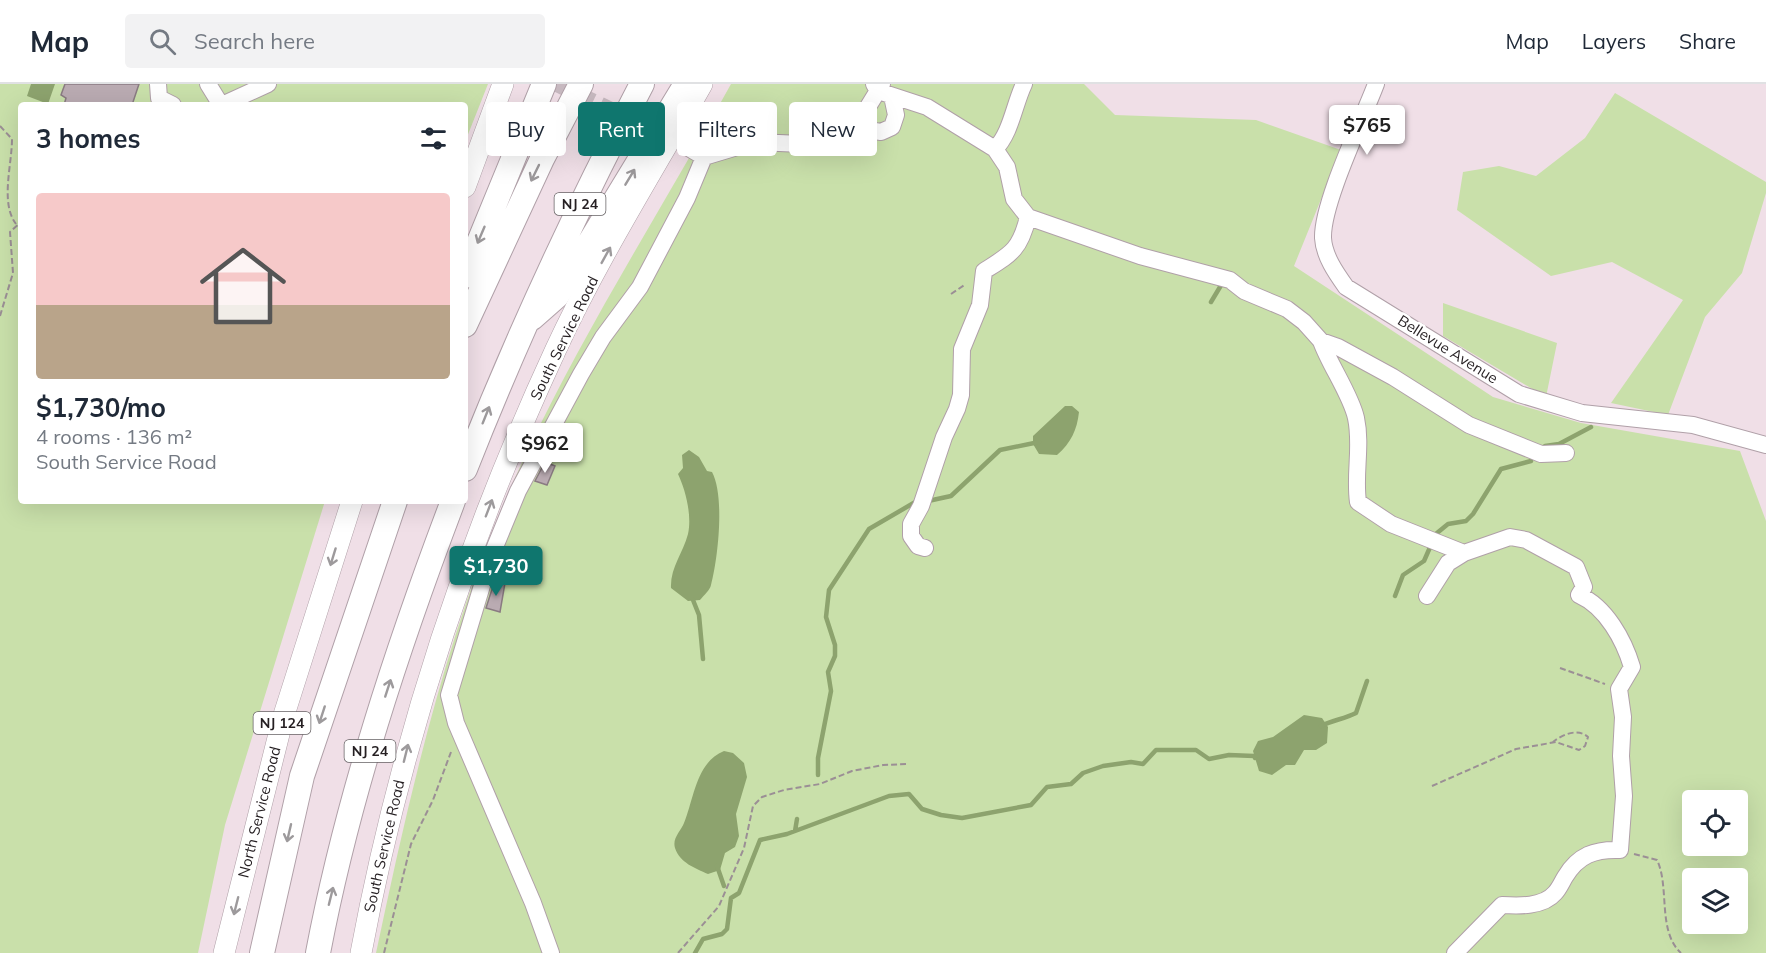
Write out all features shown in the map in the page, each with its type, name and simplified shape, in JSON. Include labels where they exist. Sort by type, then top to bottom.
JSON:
[{"type":"highway","points":[[468,269],[544,84]]},
{"type":"highway","points":[[468,318],[537,169],[581,84]]},
{"type":"highway","name":"NJ 24","points":[[468,462],[524,326],[590,184],[642,84]]},
{"type":"highway","points":[[524,326],[556,296],[686,84]]},
{"type":"highway","points":[[262,953],[302,776],[392,504]]},
{"type":"highway","name":"NJ 24","points":[[318,953],[353,809],[385,699],[420,590],[452,504]]},
{"type":"main road","points":[[468,179],[503,84]]},
{"type":"main road","name":"South Service Road","points":[[361,953],[371,900],[415,718],[464,571],[513,446],[557,346],[588,286],[702,84]]},
{"type":"main road","name":"North Service Road","points":[[224,953],[283,718],[351,504]]},
{"type":"street","points":[[158,84],[159,98],[167,102]]},
{"type":"street","points":[[208,84],[219,102]]},
{"type":"street","points":[[228,102],[268,84]]},
{"type":"street","points":[[995,149],[1004,140],[1024,84]]},
{"type":"street","name":"Bellevue Avenue","points":[[1376,84],[1325,216],[1323,240],[1332,268],[1347,288],[1519,394],[1550,406],[1582,413],[1693,425],[1766,445]]},
{"type":"street","points":[[882,89],[927,107],[995,149],[1007,167],[1014,198],[1028,217],[1140,256],[1230,280],[1244,291],[1287,309],[1304,322],[1320,341],[1356,415],[1359,444],[1356,487],[1358,502],[1391,524],[1464,553]]},
{"type":"street","points":[[873,102],[882,89]]},
{"type":"street","points":[[877,131],[892,127],[896,115],[882,89]]},
{"type":"street","points":[[551,953],[533,903],[460,733],[449,695],[490,560],[518,491],[580,374],[603,337],[640,287],[687,198],[704,157],[754,142],[789,144]]},
{"type":"street","points":[[925,548],[918,546],[911,536],[911,524],[921,506],[959,402],[962,349],[980,305],[984,271],[1013,254],[1024,236],[1028,217]]},
{"type":"street","points":[[1320,341],[1338,347],[1393,377],[1469,425],[1541,454],[1566,453]]},
{"type":"street","points":[[1427,596],[1448,563],[1464,553],[1510,537],[1526,540],[1576,567],[1584,587],[1579,595],[1587,599],[1609,620],[1629,656],[1632,667],[1619,689],[1623,717],[1621,756],[1624,796],[1620,850],[1602,850],[1584,855],[1573,864],[1555,894],[1546,900],[1533,904],[1502,905],[1455,953]]},
{"type":"path","points":[[0,126],[12,139],[8,202],[9,215],[16,224],[10,232],[13,273],[0,316]]},
{"type":"path","points":[[1560,668],[1619,689]]},
{"type":"path","points":[[384,953],[411,844],[433,800],[460,733]]},
{"type":"path","points":[[1432,786],[1516,749],[1554,742],[1579,750],[1585,746],[1588,737],[1584,733],[1574,733],[1560,736],[1554,742]]},
{"type":"path","points":[[678,953],[719,906],[744,848],[753,806],[762,797],[784,789],[820,784],[852,771],[883,765],[906,764]]},
{"type":"path","points":[[1620,850],[1657,860],[1662,871],[1669,934],[1675,948],[1681,953]]},
{"type":"shaded area","points":[[0,84],[488,84],[468,134],[468,102],[18,102],[18,504],[324,504],[225,825],[198,953],[0,953]]},
{"type":"shaded area","points":[[31,84],[55,84],[49,102],[27,96]]},
{"type":"shaded area","points":[[731,84],[1084,84],[1115,115],[1256,120],[1341,150],[1294,266],[1493,397],[1581,423],[1740,451],[1766,521],[1766,953],[376,953],[404,826],[436,699],[476,575],[499,514],[526,454],[574,360],[690,156],[777,156],[777,102],[721,102]]},
{"type":"shaded area","points":[[1615,93],[1766,182],[1766,193],[1742,273],[1705,317],[1668,415],[1611,403],[1683,300],[1612,262],[1551,276],[1457,210],[1463,172],[1499,166],[1536,176],[1585,138]]},
{"type":"shaded area","points":[[1443,303],[1557,343],[1546,397],[1443,336]]},
{"type":"shaded area","points":[[1065,406],[1072,406],[1079,412],[1073,436],[1057,455],[1039,454],[1033,444],[1033,436]]},
{"type":"shaded area","points":[[689,450],[699,457],[707,471],[712,472],[718,496],[719,528],[714,574],[710,587],[700,600],[688,601],[671,588],[671,581],[689,527],[688,504],[678,474],[683,468],[682,455]]},
{"type":"shaded area","points":[[1304,715],[1322,718],[1328,727],[1327,743],[1316,750],[1304,750],[1295,765],[1286,765],[1272,775],[1259,771],[1253,751],[1258,741],[1273,737]]},
{"type":"shaded area","points":[[724,751],[733,753],[744,763],[747,777],[736,814],[739,836],[735,847],[725,853],[720,870],[708,874],[680,858],[674,844],[702,772],[715,756]]},
{"type":"building","points":[[65,84],[139,84],[133,102],[65,102],[66,98],[61,95]]},
{"type":"building","points":[[545,462],[555,466],[547,485],[535,481]]},
{"type":"building","points":[[494,583],[505,583],[500,612],[486,608]]},
{"type":"waterway","points":[[1211,302],[1223,282]]},
{"type":"waterway","points":[[1545,446],[1559,444],[1591,427]]},
{"type":"waterway","points":[[928,501],[951,496],[1000,450],[1039,442]]},
{"type":"waterway","points":[[1437,533],[1448,524],[1466,521],[1473,514],[1501,469],[1531,461]]},
{"type":"waterway","points":[[818,775],[818,758],[831,691],[828,672],[835,656],[835,645],[826,617],[829,590],[869,529],[917,501]]},
{"type":"waterway","points":[[1395,596],[1403,575],[1424,561],[1431,545]]},
{"type":"waterway","points":[[693,600],[699,615],[703,659]]},
{"type":"waterway","points":[[1321,726],[1356,713],[1367,681]]},
{"type":"waterway","points":[[695,953],[703,939],[722,934],[727,929],[731,898],[739,893],[760,840],[787,834],[889,796],[909,794],[922,809],[962,818],[1031,805],[1047,787],[1071,784],[1083,773],[1103,766],[1131,762],[1143,764],[1156,750],[1196,750],[1209,759],[1229,755],[1254,756],[1255,758]]},
{"type":"waterway","points":[[795,831],[797,819]]},
{"type":"waterway","points":[[717,866],[724,886]]},
{"type":"tunnel","points":[[557,84],[594,102]]}]
